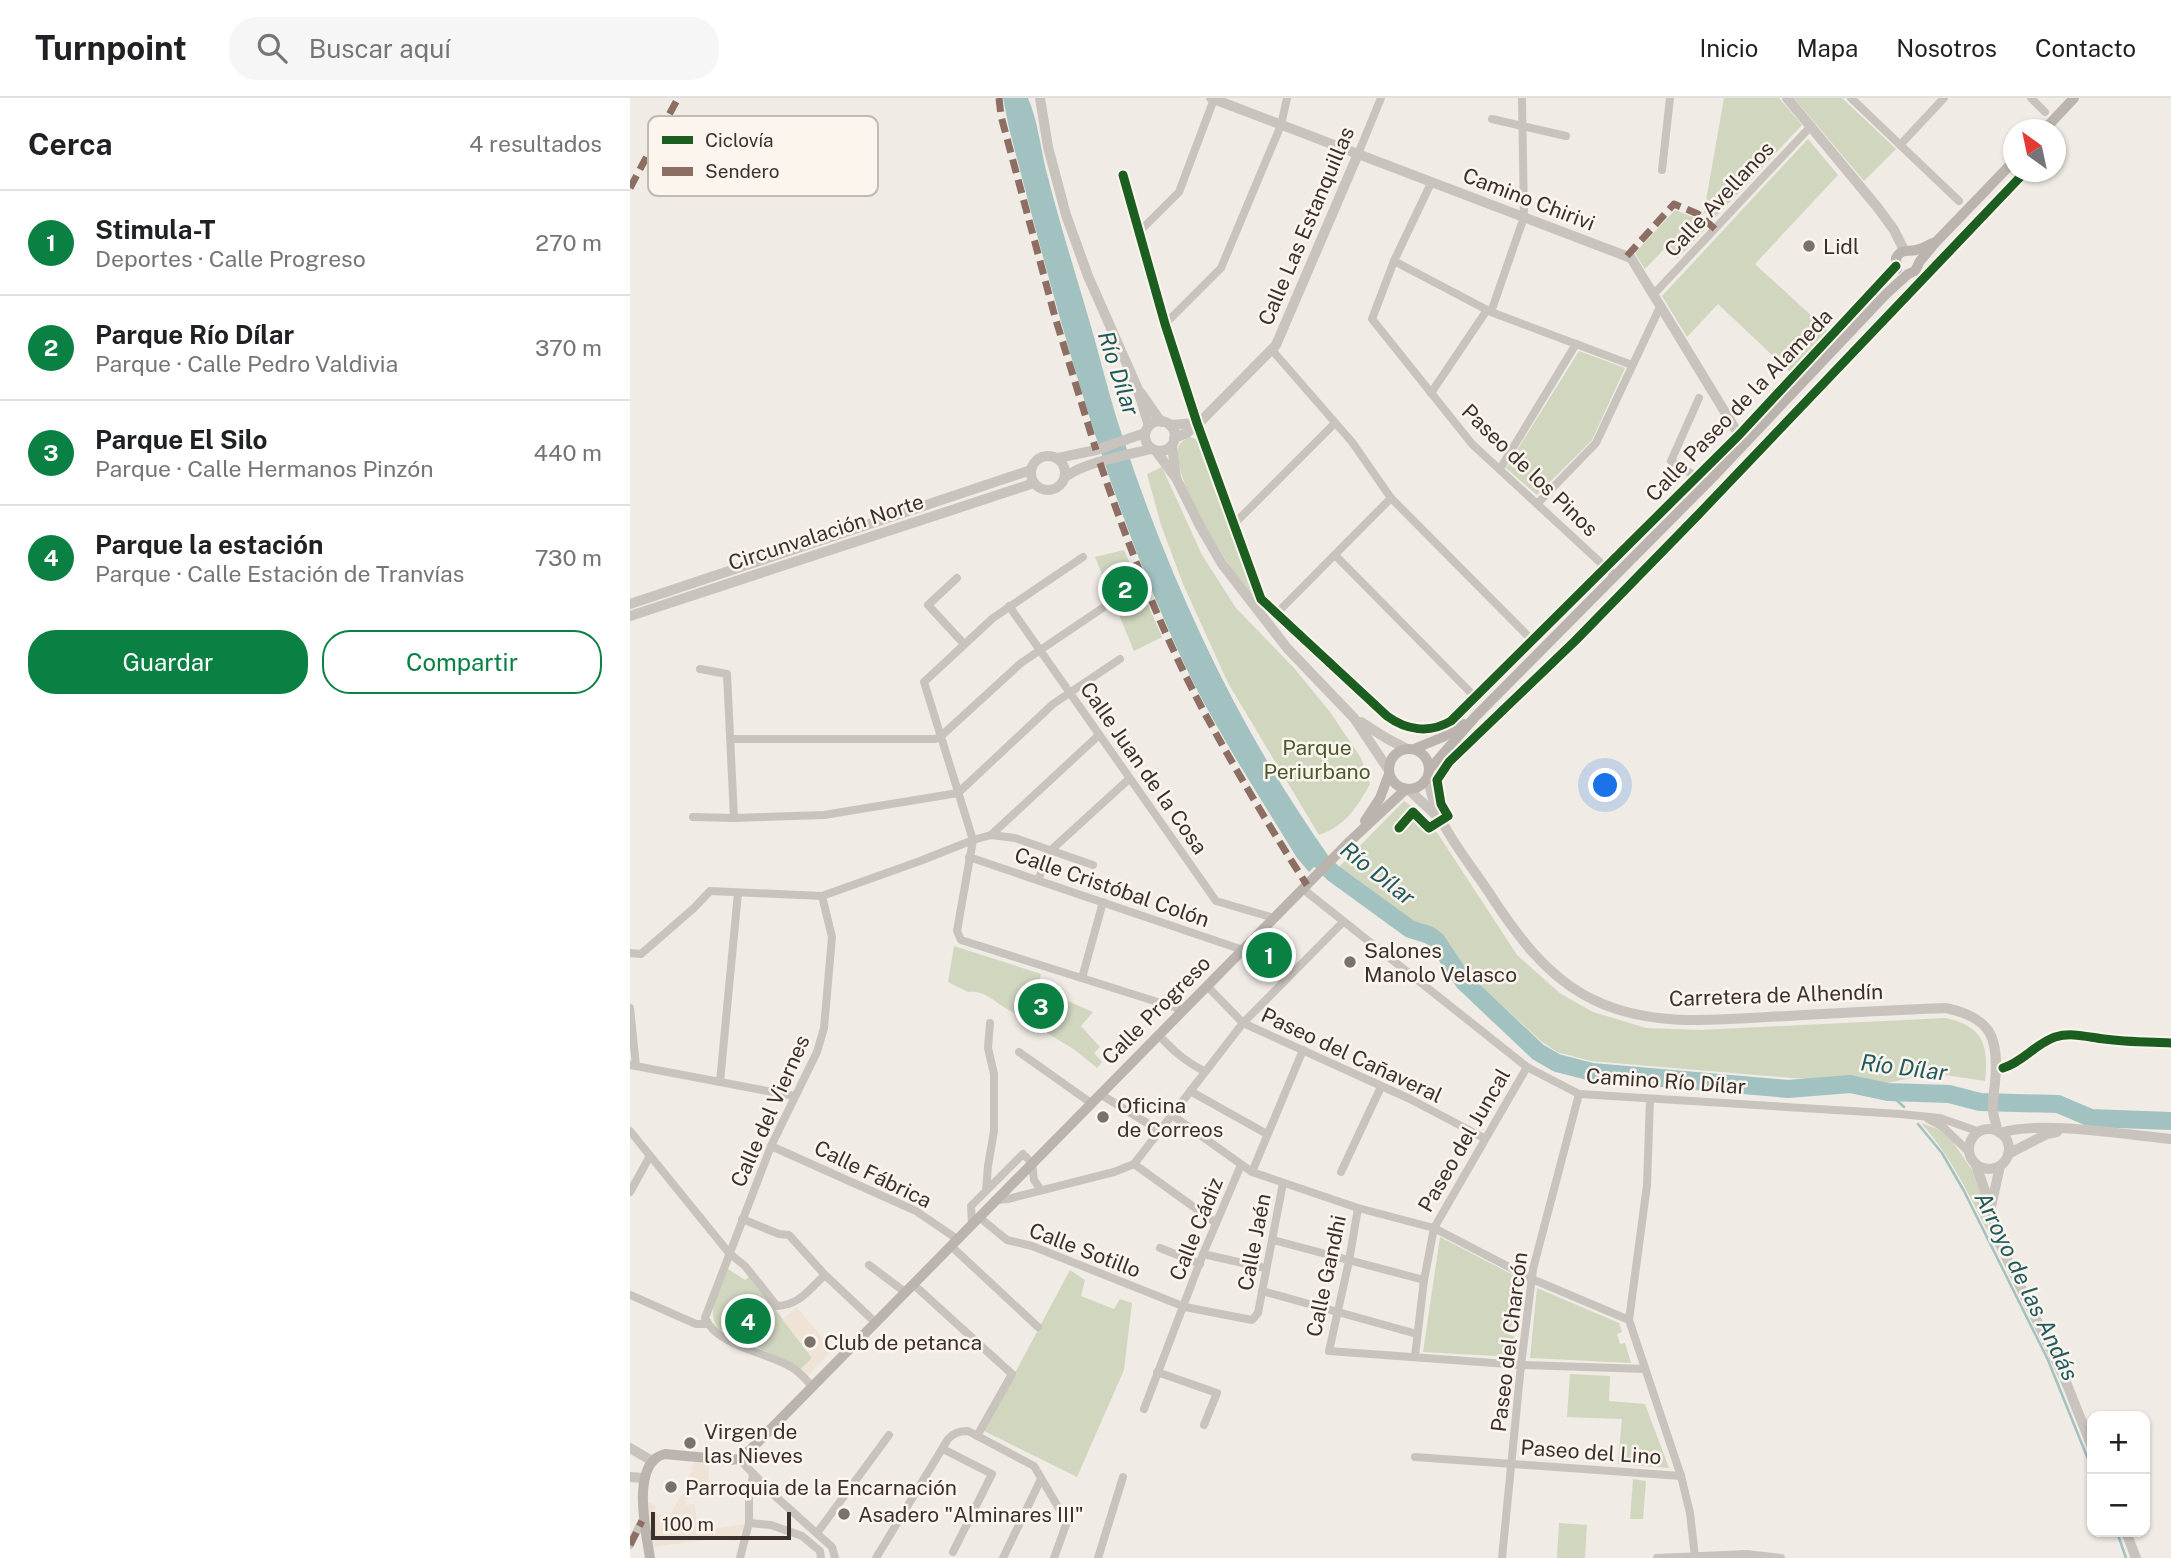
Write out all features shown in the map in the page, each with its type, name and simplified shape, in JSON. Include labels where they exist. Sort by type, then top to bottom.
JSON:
[{"type":"main road","points":[[2054,119],[2074,98]]},
{"type":"main road","points":[[1348,843],[1407,789],[1422,784],[1428,773],[1475,717],[1615,576],[1743,439],[1886,294],[1908,274],[1918,269],[1920,261],[1936,242],[2003,172]]},
{"type":"main road","points":[[1886,294],[1897,267],[1898,254],[1936,242]]},
{"type":"main road","points":[[1909,251],[1920,261]]},
{"type":"main road","points":[[1897,267],[1904,274],[1908,274]]},
{"type":"main road","points":[[1348,843],[1380,798],[1394,754],[1443,737],[1475,717]]},
{"type":"main road","points":[[1411,749],[1426,758],[1428,773]]},
{"type":"main road","points":[[1389,772],[1396,784],[1407,789]]},
{"type":"main road","name":"Calle Progreso","points":[[740,1459],[1348,843]]},
{"type":"main road","points":[[650,1558],[642,1521],[643,1478],[646,1469],[657,1455],[712,1460],[740,1459]]},
{"type":"street","points":[[1040,98],[1048,147],[1066,215],[1087,276],[1137,387],[1147,430],[1146,442],[1176,478],[1222,564],[1287,648],[1354,718],[1389,772]]},
{"type":"street","points":[[1166,324],[1221,268],[1281,125],[1287,98]]},
{"type":"street","name":"Calle Las Estanquillas","points":[[1173,442],[1187,433],[1272,350],[1381,98]]},
{"type":"street","points":[[1431,393],[1489,311],[1524,217],[1522,98]]},
{"type":"street","points":[[1662,170],[1670,98]]},
{"type":"street","points":[[1787,98],[1878,208],[1909,251]]},
{"type":"street","points":[[1851,98],[1959,201]]},
{"type":"street","points":[[1900,145],[1944,98]]},
{"type":"street","points":[[2031,98],[2045,112]]},
{"type":"street","points":[[1139,229],[1179,192],[1212,99]]},
{"type":"street","name":"Camino Chirivi","points":[[1212,99],[1631,258],[1743,439]]},
{"type":"street","points":[[1492,120],[1566,135]]},
{"type":"street","name":"Calle Avellanos","points":[[1653,295],[1811,126]]},
{"type":"street","name":"Calle Paseo de la Alameda","points":[[1123,175],[1197,423],[1261,600],[1396,723],[1412,728],[1442,726],[1451,721],[1696,477],[1743,439],[1897,267]]},
{"type":"street","points":[[1432,183],[1394,261],[1489,311],[1632,365]]},
{"type":"street","name":"Paseo de los Pinos","points":[[1394,261],[1372,319],[1472,444],[1615,576]]},
{"type":"street","points":[[1537,504],[1596,443],[1660,307]]},
{"type":"street","points":[[1500,469],[1576,344]]},
{"type":"street","points":[[1272,350],[1352,442],[1391,498],[1532,640]]},
{"type":"street","points":[[1137,387],[1174,431],[1176,478]]},
{"type":"street","points":[[1696,477],[1671,461],[1699,398]]},
{"type":"street","points":[[1173,442],[1164,450],[1131,454],[1071,472],[1061,485],[1054,489],[1041,489],[1034,483],[1031,470],[1036,460],[1041,457],[1058,458],[1125,442],[1147,430],[1154,422],[1197,423]]},
{"type":"street","points":[[1234,522],[1335,423]]},
{"type":"street","points":[[1058,458],[1064,466],[1065,477]]},
{"type":"street","name":"Circunvalación Norte","points":[[630,604],[1031,470]]},
{"type":"street","name":"Circunvalación Norte","points":[[630,616],[1034,483]]},
{"type":"street","points":[[1277,612],[1391,498]]},
{"type":"street","points":[[1335,555],[1475,697]]},
{"type":"street","points":[[1083,557],[1009,606],[923,682],[973,840],[957,930],[961,940],[1184,1010]]},
{"type":"street","points":[[957,578],[928,605],[964,644]]},
{"type":"street","name":"Calle Juan de la Cosa","points":[[1009,606],[1216,901],[1274,918]]},
{"type":"street","points":[[731,739],[935,739],[1021,663],[1104,607]]},
{"type":"street","points":[[693,817],[824,815],[958,793],[1053,704],[1120,659]]},
{"type":"street","points":[[700,669],[727,674],[734,818]]},
{"type":"street","points":[[1354,718],[1386,738],[1411,749]]},
{"type":"street","points":[[991,835],[1099,735]]},
{"type":"street","points":[[1428,773],[1429,786],[1440,819]]},
{"type":"street","points":[[1038,880],[1051,850],[1129,779]]},
{"type":"street","points":[[1407,789],[1440,819]]},
{"type":"street","name":"Carretera de Alhendín","points":[[1440,819],[1501,911],[1547,967],[1573,988],[1620,1011],[1652,1017],[1705,1020],[1946,1008],[1966,1012],[1977,1018],[1993,1038],[1996,1052],[1993,1111],[1999,1132]]},
{"type":"street","points":[[630,953],[640,954],[710,891],[822,896],[991,835],[1016,838],[1093,865]]},
{"type":"street","name":"Calle Cristóbal Colón","points":[[970,857],[1243,950]]},
{"type":"street","name":"Camino Río Dílar","points":[[1307,885],[1343,922],[1527,1067],[1579,1094],[1866,1111],[1940,1118],[1982,1131]]},
{"type":"street","points":[[720,1082],[738,893]]},
{"type":"street","name":"Calle del Viernes","points":[[708,1324],[705,1318],[710,1301],[742,1219],[793,1096],[817,1052],[824,1028],[832,937],[822,896]]},
{"type":"street","points":[[1082,978],[1103,902]]},
{"type":"street","points":[[996,1200],[1114,1172],[1134,1164],[1242,1023],[1343,922]]},
{"type":"street","points":[[1208,986],[1242,1023]]},
{"type":"street","points":[[630,1009],[633,1065],[793,1096]]},
{"type":"street","points":[[986,1191],[995,1131],[994,1074],[988,1048],[990,1023]]},
{"type":"street","name":"Paseo del Cañaveral","points":[[1242,1023],[1485,1138]]},
{"type":"street","points":[[1159,1035],[1185,1061],[1204,1071]]},
{"type":"street","points":[[1252,1172],[1303,1050]]},
{"type":"street","points":[[1019,1052],[1091,1103]]},
{"type":"street","name":"Paseo del Juncal","points":[[1415,1356],[1424,1280],[1434,1228],[1527,1067]]},
{"type":"street","points":[[1341,1172],[1381,1087]]},
{"type":"street","points":[[1189,1091],[1267,1134]]},
{"type":"street","points":[[1100,1094],[1160,1131]]},
{"type":"street","name":"Paseo del Charcón","points":[[1502,1558],[1532,1279],[1579,1094]]},
{"type":"street","points":[[1650,1098],[1647,1185],[1629,1320],[1681,1476],[1690,1513],[1695,1557]]},
{"type":"street","name":"Carretera de Alhendín","points":[[1982,1131],[1993,1111]]},
{"type":"street","points":[[1172,1115],[1252,1172],[1358,1208],[1434,1228],[1532,1279],[1629,1320]]},
{"type":"street","name":"Camino Río Dílar","points":[[1925,1118],[1943,1127],[1969,1152]]},
{"type":"street","points":[[2087,1434],[2064,1377],[1996,1236],[1991,1208],[1969,1152],[1972,1140],[1982,1131],[2045,1128],[2171,1139]]},
{"type":"street","points":[[1991,1208],[2000,1166],[2008,1154],[2047,1134],[2072,1130]]},
{"type":"street","points":[[630,1131],[729,1253],[745,1266],[777,1306],[796,1303],[825,1275]]},
{"type":"street","points":[[1999,1132],[2007,1142],[2008,1154]]},
{"type":"street","name":"Calle Fábrica","points":[[771,1146],[916,1210],[954,1242],[1038,1327]]},
{"type":"street","name":"Calle Progreso","points":[[975,1220],[971,1206],[1023,1154],[1032,1163]]},
{"type":"street","points":[[630,1192],[650,1156]]},
{"type":"street","points":[[1032,1163],[1034,1180],[1041,1191]]},
{"type":"street","points":[[1134,1164],[1216,1223]]},
{"type":"street","name":"Calle Cádiz","points":[[1144,1409],[1203,1254],[1241,1165]]},
{"type":"street","points":[[1976,1165],[1988,1169],[2000,1166]]},
{"type":"street","points":[[1017,1178],[1023,1187],[1030,1191],[1041,1191]]},
{"type":"street","name":"Calle Jaén","points":[[1185,1307],[1252,1320],[1258,1313],[1283,1183]]},
{"type":"street","name":"Calle Gandhi","points":[[1358,1208],[1329,1350],[1415,1356]]},
{"type":"street","points":[[742,1219],[779,1234],[789,1235],[825,1275],[875,1322]]},
{"type":"street","name":"Calle Sotillo","points":[[975,1220],[1007,1240],[1032,1246],[1185,1307]]},
{"type":"street","points":[[1273,1240],[1424,1280]]},
{"type":"street","points":[[1160,1248],[1200,1264]]},
{"type":"street","points":[[1203,1254],[1265,1268]]},
{"type":"street","points":[[869,1265],[909,1288],[1012,1374],[977,1436]]},
{"type":"street","points":[[1262,1291],[1418,1334]]},
{"type":"street","points":[[630,1295],[696,1325],[708,1324],[713,1330],[745,1348],[792,1367],[812,1386]]},
{"type":"street","points":[[1415,1356],[1521,1365],[1645,1369]]},
{"type":"street","points":[[1157,1372],[1217,1393],[1204,1425]]},
{"type":"street","points":[[876,1558],[943,1449],[953,1434],[960,1431],[968,1431],[1034,1466],[1067,1522],[1055,1558]]},
{"type":"street","points":[[817,1533],[890,1435]]},
{"type":"street","points":[[630,1448],[652,1461]]},
{"type":"street","points":[[943,1449],[992,1474],[953,1552]]},
{"type":"street","name":"Paseo del Lino","points":[[1415,1457],[1681,1476]]},
{"type":"street","points":[[740,1459],[753,1475],[832,1548],[835,1558]]},
{"type":"street","points":[[740,1558],[749,1523],[749,1494],[753,1475]]},
{"type":"street","points":[[630,1477],[643,1478]]},
{"type":"street","points":[[1098,1558],[1123,1477]]},
{"type":"street","points":[[1003,1558],[1041,1479]]},
{"type":"street","points":[[630,1545],[642,1521]]},
{"type":"street","points":[[749,1523],[771,1525],[802,1536],[820,1551],[821,1558]]},
{"type":"street","points":[[2128,1537],[2136,1558]]},
{"type":"street","points":[[1657,1558],[1746,1554],[1782,1558]]},
{"type":"green space","points":[[1724,98],[1779,98],[1802,125],[1713,220],[1704,212]]},
{"type":"green space","points":[[1794,98],[1842,98],[1896,149],[1864,181]]},
{"type":"green space","points":[[1808,139],[1838,175],[1755,264],[1827,330],[1790,372],[1718,304],[1687,337],[1662,296]]},
{"type":"green space","points":[[1675,210],[1695,218],[1706,228],[1677,259],[1665,248],[1645,269],[1635,253]]},
{"type":"green space","points":[[1579,351],[1625,368],[1592,440],[1537,495],[1506,468]]},
{"type":"green space","points":[[1189,437],[1196,439],[1201,448],[1257,601],[1254,603],[1207,528],[1185,484],[1179,465],[1178,449]]},
{"type":"green space","name":"Parque Periurbano","points":[[1162,467],[1202,555],[1236,608],[1294,668],[1330,712],[1361,758],[1370,784],[1350,815],[1329,831],[1319,835],[1228,683],[1183,584],[1161,525],[1147,474]]},
{"type":"green space","points":[[1124,550],[1162,637],[1134,651],[1095,557]]},
{"type":"green space","points":[[1404,801],[1417,810],[1438,834],[1517,955],[1561,994],[1593,1012],[1646,1028],[1701,1030],[1945,1018],[1968,1026],[1981,1039],[1986,1057],[1985,1081],[1932,1073],[1888,1083],[1792,1078],[1591,1061],[1557,1052],[1339,867]]},
{"type":"green space","points":[[954,946],[1041,974],[1038,988],[1093,1012],[1081,1026],[1100,1047],[1094,1053],[1102,1062],[1097,1068],[1075,1050],[988,997],[977,992],[968,992],[948,982]]},
{"type":"green space","points":[[1921,1123],[1943,1131],[1977,1177],[1989,1234],[1950,1162]]},
{"type":"green space","points":[[1440,1237],[1521,1279],[1516,1325],[1511,1325],[1510,1335],[1515,1337],[1513,1357],[1423,1352]]},
{"type":"green space","points":[[728,1269],[745,1280],[750,1276],[812,1358],[799,1371],[790,1363],[719,1329],[713,1308]]},
{"type":"green space","points":[[1070,1270],[1085,1280],[1081,1296],[1114,1309],[1120,1299],[1132,1303],[1124,1370],[1077,1477],[984,1431]]},
{"type":"green space","points":[[1537,1288],[1619,1323],[1622,1332],[1617,1334],[1620,1344],[1625,1343],[1631,1363],[1530,1358]]},
{"type":"green space","points":[[1570,1374],[1610,1376],[1609,1401],[1645,1404],[1669,1468],[1618,1464],[1622,1419],[1567,1417]]},
{"type":"green space","points":[[1633,1479],[1646,1481],[1643,1519],[1630,1519]]},
{"type":"green space","points":[[1559,1523],[1587,1525],[1585,1558],[1557,1558]]},
{"type":"shaded area","points":[[797,1307],[832,1350],[806,1378],[799,1371],[812,1358],[782,1319]]},
{"type":"shaded area","points":[[694,1462],[709,1466],[708,1491],[694,1491],[685,1499],[686,1505],[694,1504],[699,1531],[745,1524],[737,1541],[719,1538],[653,1547],[646,1503],[656,1506],[654,1512],[661,1515],[671,1513],[682,1494],[684,1495]]},
{"type":"water","points":[[1003,98],[1028,98],[1056,208],[1118,421],[1141,491],[1185,599],[1209,652],[1264,755],[1327,854],[1309,872],[1297,858],[1204,703],[1162,614],[1134,546],[1066,339]]},
{"type":"waterway","name":"Río Dílar","points":[[1305,845],[1333,873],[1410,929],[1436,940],[1464,982],[1538,1052],[1557,1063],[1592,1072],[1788,1089],[1850,1084],[1888,1092],[1949,1094],[1980,1102],[2058,1104],[2091,1118],[2171,1121]]},
{"type":"waterway","name":"Arroyo de las Andás","points":[[1888,1092],[1904,1107]]},
{"type":"waterway","name":"Arroyo de las Andás","points":[[1918,1124],[1942,1153],[1964,1191],[2048,1360],[2087,1457]]},
{"type":"waterway","name":"Arroyo de las Andás","points":[[2119,1537],[2126,1558]]},
{"type":"marked path","points":[[668,116],[678,98]]},
{"type":"marked path","points":[[999,98],[1001,116],[1055,317],[1096,450]]},
{"type":"marked path","points":[[630,188],[648,154]]},
{"type":"marked path","points":[[1627,256],[1674,204],[1698,214],[1715,229]]},
{"type":"marked path","points":[[1100,463],[1122,526],[1173,650],[1240,776],[1307,885]]},
{"type":"marked path","points":[[630,1545],[642,1521]]},
{"type":"cycle path","points":[[1123,175],[1165,324],[1197,423],[1261,599],[1387,716],[1402,725],[1418,729],[1434,728],[1451,721],[1739,435],[1896,266]]},
{"type":"cycle path","points":[[1399,828],[1413,812],[1429,828],[1448,816],[1441,804],[1437,780],[1449,762],[1576,640],[2015,182]]},
{"type":"cycle path","points":[[2003,1068],[2017,1062],[2048,1040],[2061,1036],[2171,1043]]},
{"type":"place","name":"Lidl","points":[[1809,246]]},
{"type":"place","name":"Parque Río Dílar","points":[[1125,589]]},
{"type":"place","name":"Stimula-T","points":[[1269,955]]},
{"type":"place","name":"Salones Manolo Velasco","points":[[1350,962]]},
{"type":"place","name":"Parque El Silo","points":[[1041,1006]]},
{"type":"place","name":"Oficina de Correos","points":[[1103,1117]]},
{"type":"place","name":"Parque la estación","points":[[748,1321]]},
{"type":"place","name":"Club de petanca","points":[[810,1342]]},
{"type":"place","name":"Virgen de las Nieves","points":[[690,1443]]},
{"type":"place","name":"Parroquia de la Encarnación","points":[[671,1487]]},
{"type":"place","name":"Asadero \"Alminares III\"","points":[[844,1514]]}]
